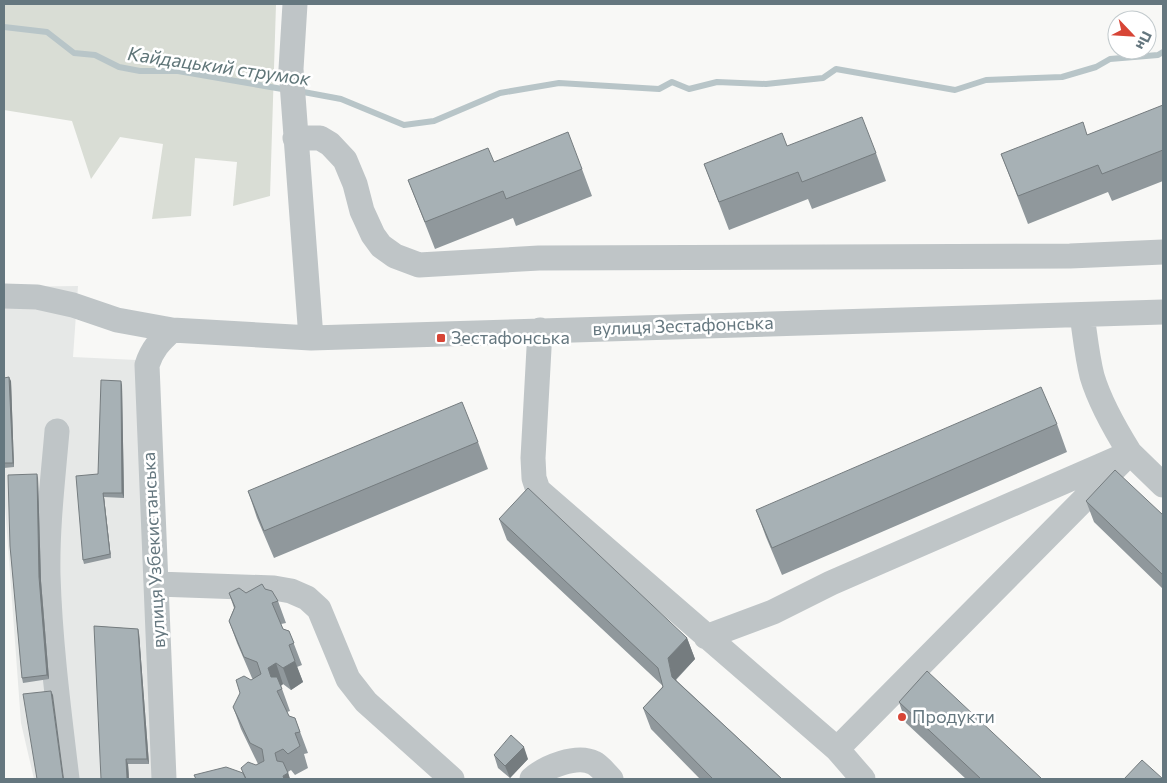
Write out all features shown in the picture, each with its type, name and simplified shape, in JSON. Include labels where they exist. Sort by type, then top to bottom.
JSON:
[{"type":"street","points":[[295,4],[291,69],[311,338]]},
{"type":"street","points":[[295,128],[330,144],[345,160],[355,184],[362,211],[373,235],[381,246],[395,256],[419,265],[538,258],[1070,256],[1163,252]]},
{"type":"street","name":"вулиця Зестафонська","points":[[4,296],[37,297],[74,305],[117,320],[172,330],[311,338],[1163,312]]},
{"type":"street","points":[[1082,315],[1092,378],[1111,423],[1130,453],[1163,485]]},
{"type":"street","name":"вулиця Узбекистанська","points":[[164,779],[147,365],[151,353],[158,342],[172,330]]},
{"type":"street","points":[[540,330],[533,458],[534,478],[538,490],[837,749],[863,779]]},
{"type":"street","points":[[57,431],[52,476],[48,574],[56,690],[67,779]]},
{"type":"street","points":[[706,637],[774,612],[831,583],[1130,453]]},
{"type":"street","points":[[837,749],[1130,453]]},
{"type":"street","points":[[157,584],[274,588],[291,591],[307,598],[319,609],[348,679],[366,702],[452,779]]},
{"type":"street","points":[[532,779],[557,764],[579,760],[594,763],[611,779]]},
{"type":"shaded area","points":[[4,4],[276,4],[270,196],[233,206],[237,162],[195,158],[191,216],[152,219],[163,144],[120,137],[91,179],[72,121],[4,110]]},
{"type":"shaded area","points":[[78,286],[73,357],[137,360],[157,779],[34,779],[21,723],[4,492],[4,287]]},
{"type":"building","points":[[1163,105],[1163,150],[1102,174],[1098,165],[1018,196],[1001,154],[1083,122],[1087,135]]},
{"type":"building","points":[[862,117],[876,153],[802,182],[798,172],[719,202],[704,164],[782,133],[787,146]]},
{"type":"building","points":[[568,132],[582,169],[506,199],[503,191],[425,222],[408,180],[488,148],[494,162]]},
{"type":"building","points":[[9,377],[13,463],[4,463],[4,378]]},
{"type":"building","points":[[101,380],[121,381],[122,493],[103,493],[110,554],[83,560],[76,476],[98,474]]},
{"type":"building","points":[[1041,387],[1057,424],[772,548],[756,510]]},
{"type":"building","points":[[462,402],[478,442],[264,531],[248,491]]},
{"type":"building","points":[[1115,470],[1163,515],[1163,575],[1086,501]]},
{"type":"building","points":[[37,474],[39,577],[47,675],[22,678],[10,546],[8,475]]},
{"type":"building","points":[[528,488],[687,638],[668,658],[672,677],[782,779],[713,779],[643,708],[663,687],[658,668],[499,519]]},
{"type":"building","points":[[262,584],[265,589],[272,591],[278,601],[272,603],[283,629],[289,631],[294,643],[289,645],[295,661],[283,668],[276,663],[268,668],[271,677],[277,677],[282,689],[277,691],[289,716],[295,718],[300,732],[295,733],[300,746],[288,754],[283,749],[275,753],[277,761],[283,762],[288,773],[283,776],[284,779],[246,779],[241,768],[248,762],[256,765],[264,761],[262,749],[250,743],[233,707],[240,693],[236,680],[244,676],[251,680],[261,674],[257,662],[244,657],[229,621],[235,607],[229,593],[239,588],[246,593]]},
{"type":"building","points":[[94,626],[138,629],[147,759],[126,759],[127,779],[101,779]]},
{"type":"building","points":[[927,671],[1042,779],[981,779],[899,702]]},
{"type":"building","points":[[51,691],[63,779],[37,779],[23,694]]},
{"type":"building","points":[[511,735],[524,747],[505,766],[494,755]]},
{"type":"building","points":[[1142,760],[1163,779],[1124,779]]},
{"type":"building","points":[[226,767],[243,773],[246,779],[196,779],[194,775]]},
{"type":"waterway","name":"Кайдацький струмок","points":[[4,27],[47,32],[74,53],[95,55],[119,67],[140,71],[178,71],[288,90]]},
{"type":"waterway","name":"Кайдацький струмок","points":[[298,91],[341,99],[404,125],[434,121],[500,93],[559,83],[659,89],[672,82],[689,89],[717,82],[766,84],[823,78],[836,69],[955,90],[986,80],[1062,77],[1096,67],[1110,59],[1158,55],[1163,52]]},
{"type":"place","name":"Зестафонська","points":[[441,338]]},
{"type":"place","name":"Продукти","points":[[902,717]]}]
